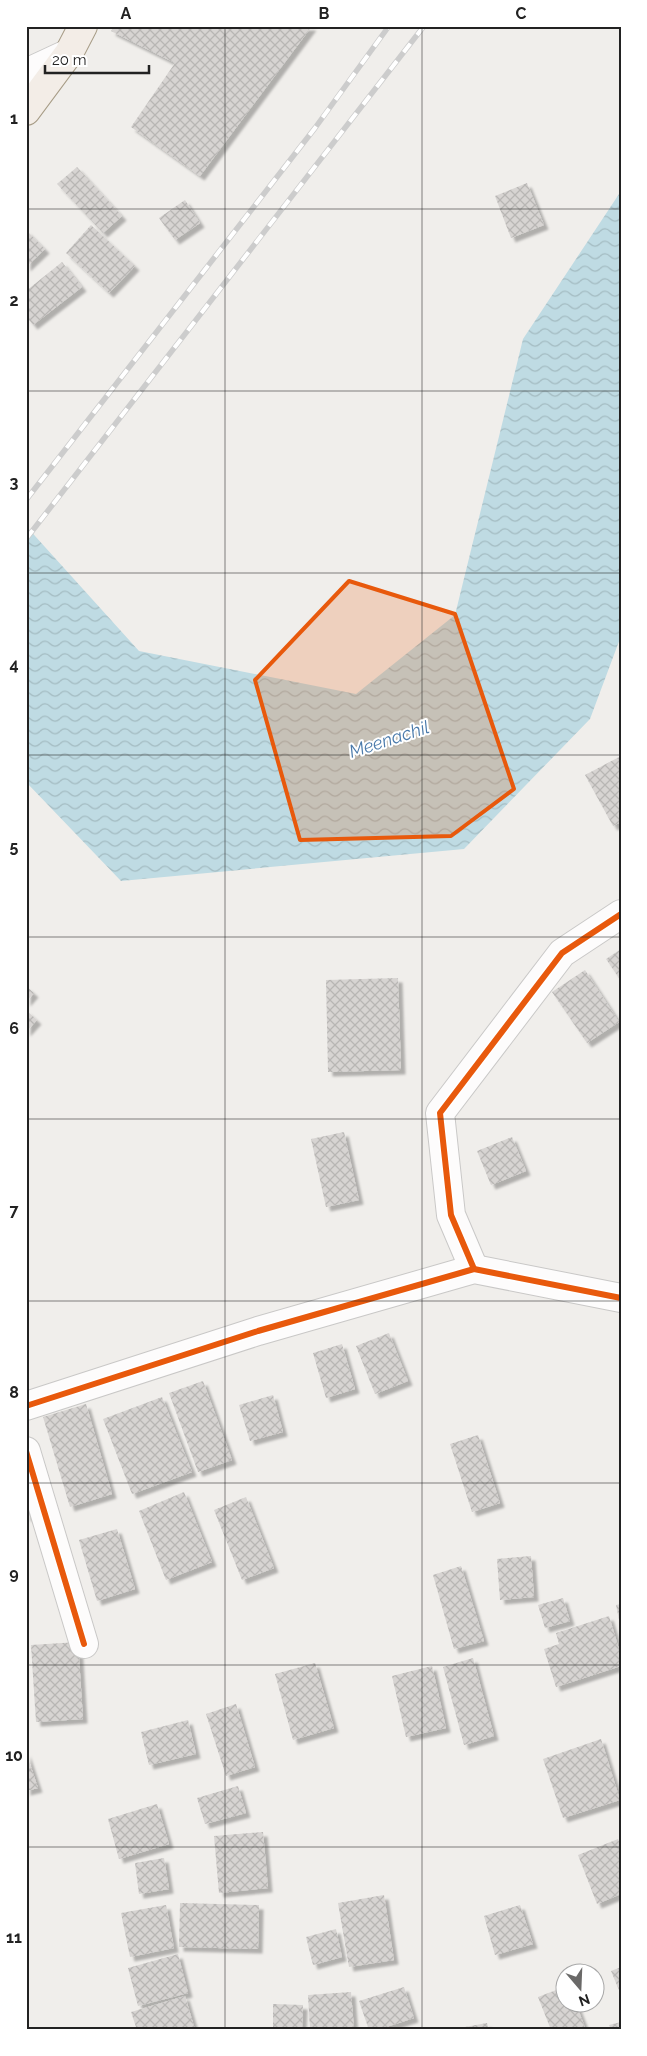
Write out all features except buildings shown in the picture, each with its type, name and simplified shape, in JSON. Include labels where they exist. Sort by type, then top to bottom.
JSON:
[{"type":"main road","points":[[26,112],[69,53],[83,26]]},
{"type":"street","points":[[26,73],[69,53]]},
{"type":"street","points":[[474,1269],[450,1214],[440,1113],[562,953],[621,914]]},
{"type":"street","points":[[26,1406],[258,1331],[474,1269],[621,1298]]},
{"type":"street","points":[[26,1451],[84,1644]]},
{"type":"highlighted area","points":[[349,581],[455,614],[514,789],[451,836],[300,840],[255,680]]},
{"type":"water","name":"Meenachil","points":[[621,191],[621,636],[590,719],[464,849],[121,881],[26,782],[26,526],[139,651],[356,694],[455,615],[523,339]]},
{"type":"railway","points":[[26,500],[315,128],[389,26]]},
{"type":"railway","points":[[26,539],[424,26]]},
{"type":"cycle path","points":[[474,1269],[451,1215],[440,1113],[562,953],[621,914]]},
{"type":"cycle path","points":[[26,1406],[258,1331],[474,1269],[621,1298]]},
{"type":"cycle path","points":[[26,1451],[84,1644]]}]
